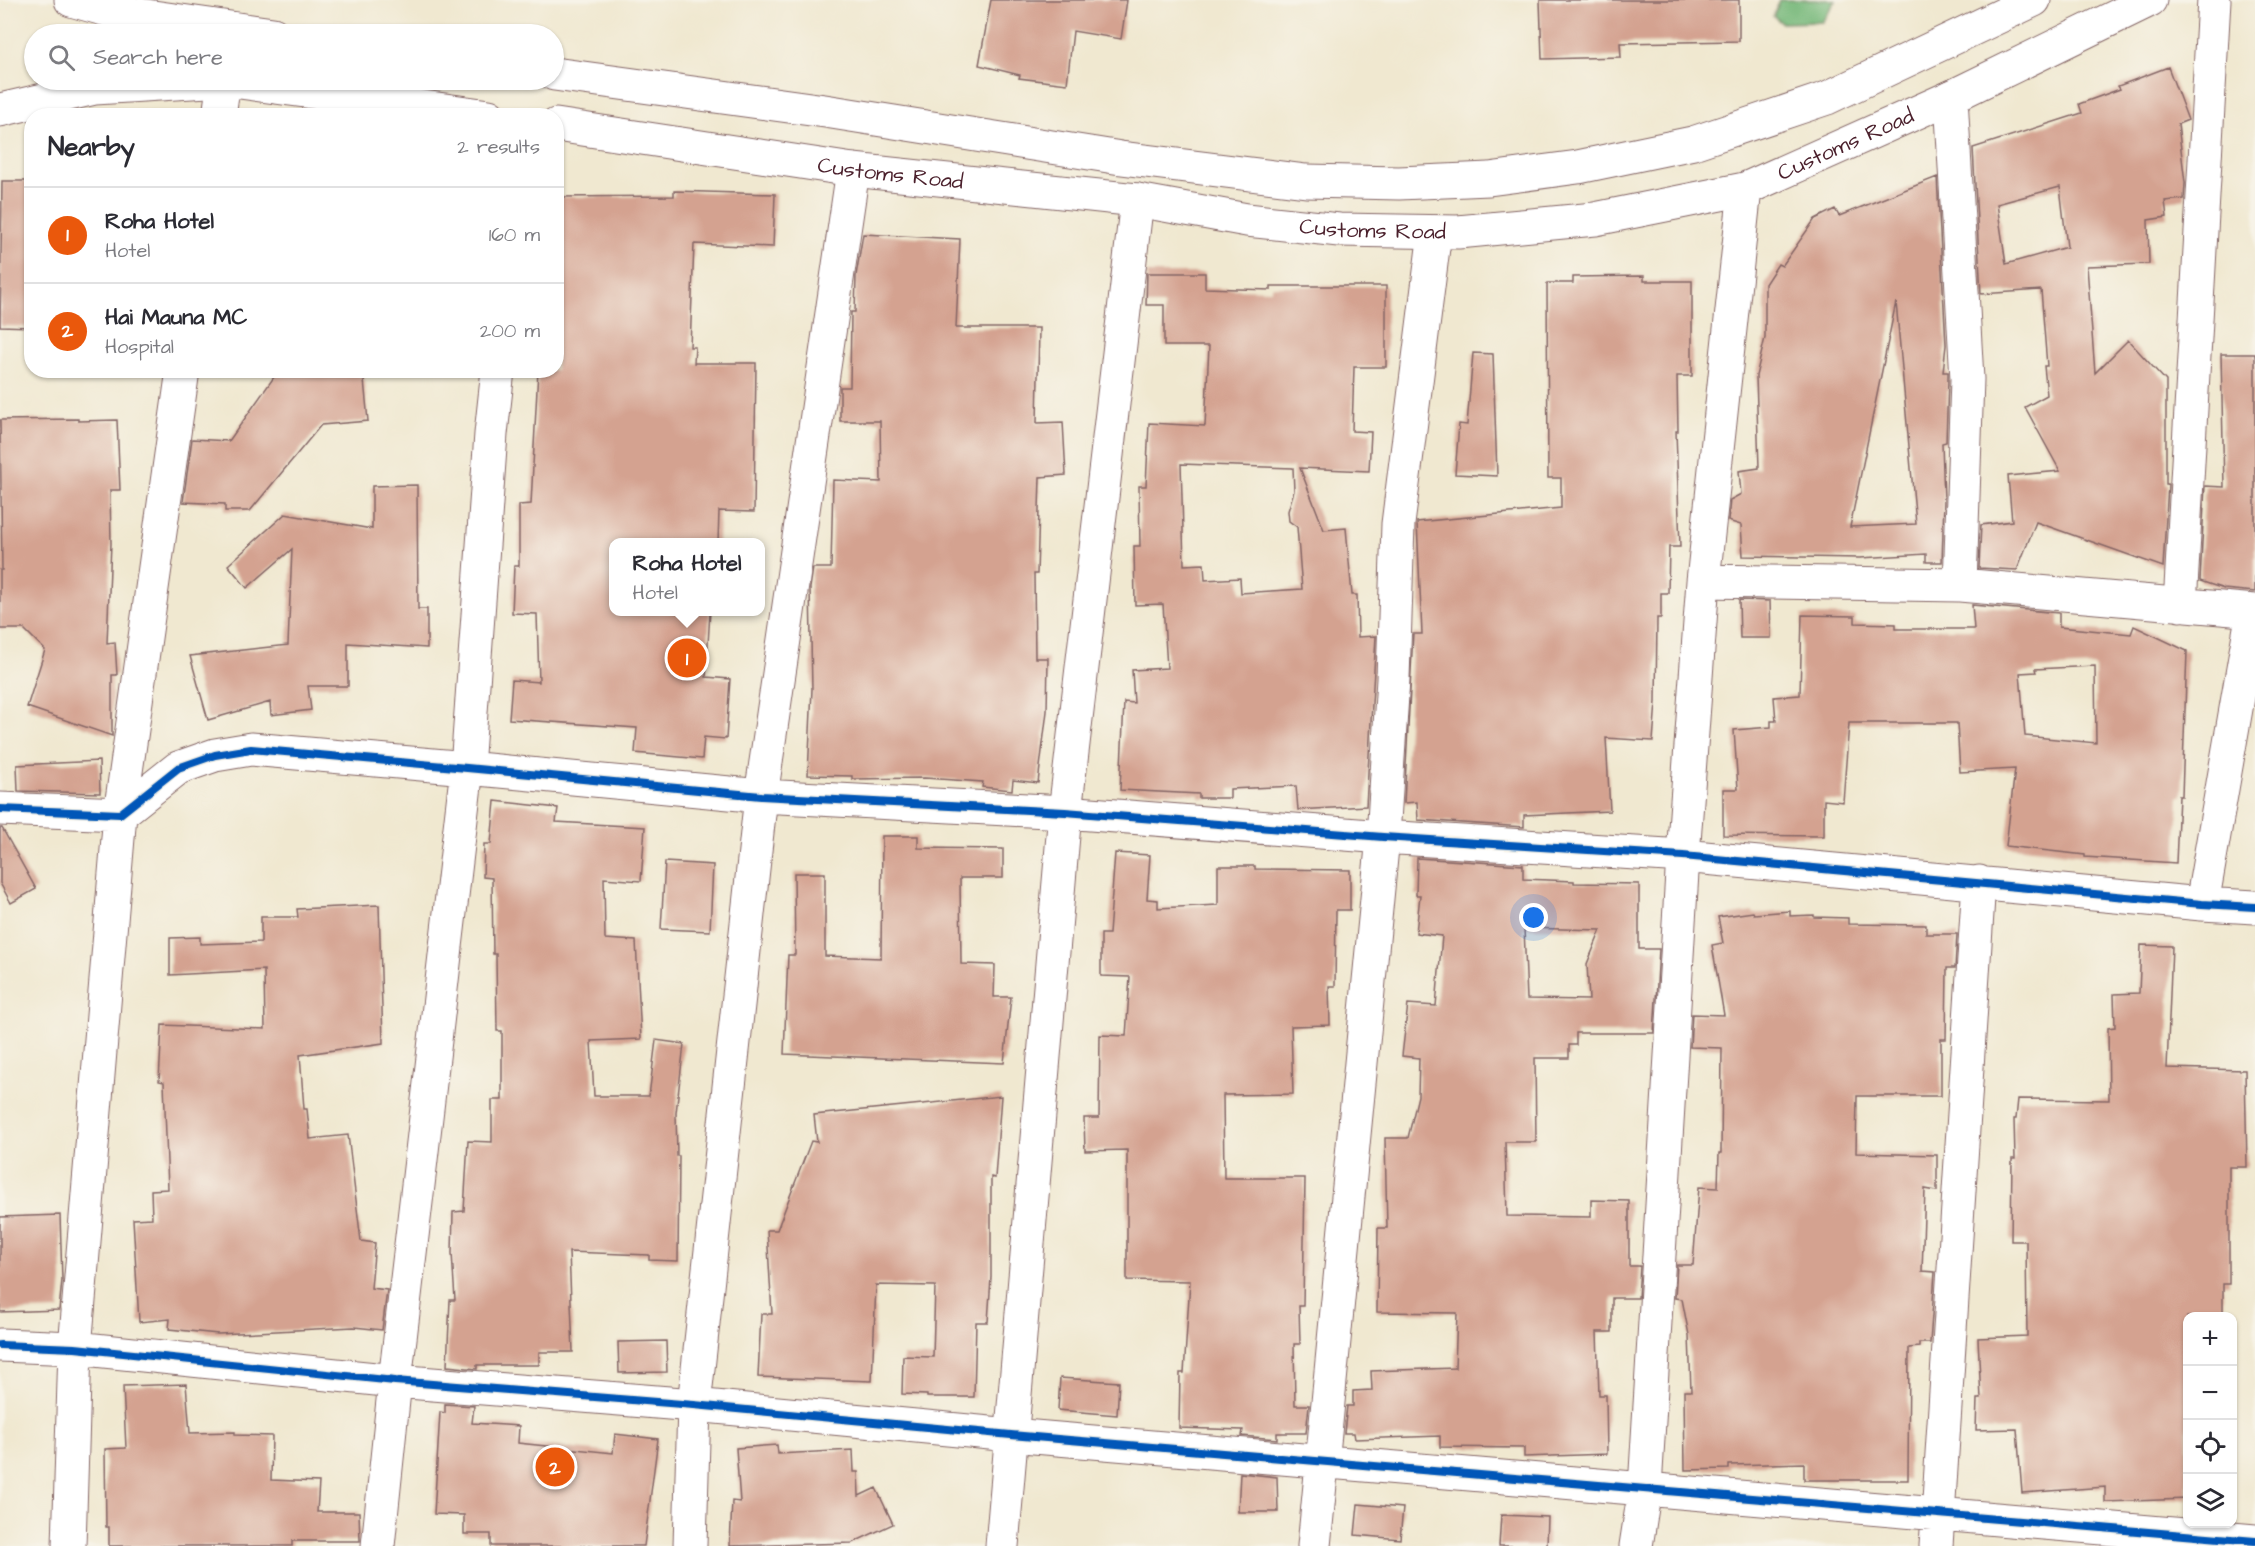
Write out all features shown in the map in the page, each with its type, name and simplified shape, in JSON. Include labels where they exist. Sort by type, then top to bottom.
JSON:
[{"type":"street","points":[[71,0],[111,11],[203,24]]},
{"type":"street","name":"Customs Road","points":[[564,75],[825,111],[1121,158],[1306,182],[1399,183],[1489,179],[1578,167],[1716,135],[1827,98],[2034,0]]},
{"type":"street","name":"Customs Road","points":[[564,126],[853,170],[1137,200],[1248,220],[1339,230],[1458,232],[1595,219],[1744,189],[1951,97],[2150,0]]},
{"type":"street","points":[[2180,605],[2214,0]]},
{"type":"street","points":[[0,110],[86,90]]},
{"type":"street","points":[[220,108],[223,90]]},
{"type":"street","points":[[298,90],[430,108]]},
{"type":"street","points":[[1951,97],[1967,379],[1960,585]]},
{"type":"street","points":[[690,1546],[694,1405],[760,796],[853,170]]},
{"type":"street","points":[[1636,1546],[1644,1488],[1683,856],[1703,581],[1744,189]]},
{"type":"street","points":[[1002,1546],[1065,812],[1137,200]]},
{"type":"street","points":[[1314,1546],[1383,837],[1393,679],[1398,524],[1435,232]]},
{"type":"street","points":[[69,1546],[75,1348],[120,814],[182,378]]},
{"type":"street","points":[[378,1546],[394,1381],[467,768],[497,378]]},
{"type":"street","points":[[1703,581],[1960,585],[2254,611],[2202,904]]},
{"type":"street","points":[[0,809],[120,814],[178,768],[215,755],[251,749],[760,796],[1065,812],[1383,837],[1683,856],[2255,907]]},
{"type":"street","points":[[1936,1546],[1978,882]]},
{"type":"street","points":[[0,1345],[75,1348],[394,1381],[2255,1541]]},
{"type":"green space","points":[[1780,0],[1836,0],[1822,22],[1782,23],[1773,16]]},
{"type":"building","points":[[991,0],[1127,0],[1121,39],[1073,31],[1067,84],[1019,78],[1020,75],[979,65]]},
{"type":"building","points":[[1540,0],[1739,0],[1739,41],[1620,43],[1621,57],[1542,59]]},
{"type":"building","points":[[2168,67],[2188,120],[2178,124],[2185,183],[2184,199],[2165,201],[2167,217],[2148,220],[2149,264],[2087,266],[2095,373],[2128,340],[2166,381],[2166,484],[2168,484],[2163,567],[2036,522],[2017,570],[1979,568],[1981,525],[2012,521],[2008,476],[2060,471],[2025,407],[2047,395],[2041,290],[1981,294],[1973,148],[2082,113],[2079,104],[2120,89],[2118,86]],"holes":[[[2060,187],[2067,247],[2006,264],[1997,204]]]},
{"type":"building","points":[[1937,177],[1946,345],[1943,372],[1948,372],[1946,442],[1942,443],[1944,500],[1942,562],[1926,562],[1926,554],[1860,558],[1743,556],[1741,525],[1728,521],[1730,500],[1741,494],[1739,471],[1759,468],[1756,376],[1765,338],[1765,284],[1778,264],[1782,266],[1815,219],[1835,209],[1839,216]],"holes":[[[1896,302],[1916,524],[1850,527]]]},
{"type":"building","points":[[2,181],[24,181],[24,327],[0,326]]},
{"type":"building","points":[[674,191],[775,194],[773,247],[694,244],[690,347],[695,347],[694,363],[756,363],[754,512],[719,511],[718,538],[609,538],[609,616],[710,616],[706,677],[730,679],[726,739],[704,737],[702,759],[635,753],[637,728],[509,719],[512,680],[539,682],[537,614],[512,613],[514,566],[519,566],[519,505],[531,504],[538,378],[564,378],[564,197],[674,196]]},
{"type":"building","points":[[863,234],[960,239],[956,328],[1039,328],[1037,423],[1063,422],[1066,475],[1040,477],[1037,574],[1034,574],[1035,658],[1048,658],[1047,711],[1038,783],[1013,780],[1012,790],[982,787],[983,782],[925,778],[852,779],[852,776],[808,775],[812,689],[810,588],[813,568],[831,568],[833,480],[881,482],[880,421],[840,421],[840,387],[850,387],[851,312],[855,312],[856,276]]},
{"type":"building","points":[[1147,273],[1205,273],[1205,288],[1271,290],[1271,286],[1386,286],[1386,367],[1354,367],[1352,431],[1371,432],[1369,471],[1300,468],[1324,530],[1346,528],[1352,595],[1357,595],[1358,637],[1376,636],[1366,806],[1298,810],[1296,786],[1230,789],[1230,798],[1199,798],[1199,794],[1120,790],[1124,702],[1134,703],[1132,670],[1167,668],[1163,604],[1135,605],[1134,546],[1140,546],[1139,486],[1146,486],[1149,423],[1205,426],[1209,346],[1164,346],[1164,305],[1146,305]],"holes":[[[1181,464],[1293,468],[1294,491],[1288,511],[1289,521],[1297,527],[1302,589],[1241,593],[1240,578],[1205,580],[1204,564],[1184,565]]]},
{"type":"building","points":[[1644,276],[1644,281],[1692,281],[1692,376],[1677,376],[1678,431],[1676,431],[1680,547],[1669,547],[1668,593],[1661,593],[1661,618],[1657,618],[1653,741],[1606,738],[1610,811],[1524,815],[1524,827],[1418,820],[1417,802],[1404,803],[1413,634],[1422,634],[1417,522],[1561,508],[1561,478],[1548,478],[1547,283],[1573,283],[1573,277]]},
{"type":"building","points":[[1473,353],[1493,354],[1497,476],[1455,474],[1459,424],[1467,425]]},
{"type":"building","points":[[2221,354],[2255,354],[2255,592],[2224,589],[2200,581],[2205,486],[2224,487]]},
{"type":"building","points":[[273,378],[364,378],[368,421],[321,425],[250,511],[225,511],[225,504],[183,502],[192,439],[229,441]]},
{"type":"building","points":[[78,419],[78,421],[117,420],[120,490],[110,490],[111,543],[107,643],[115,642],[117,675],[112,675],[112,736],[27,707],[45,650],[24,629],[0,629],[0,570],[2,570],[0,420]]},
{"type":"building","points":[[417,485],[418,609],[427,609],[427,648],[348,643],[348,686],[308,686],[311,710],[271,715],[270,702],[208,720],[190,656],[288,645],[292,549],[247,588],[228,565],[285,514],[372,529],[372,486]]},
{"type":"building","points":[[1739,600],[1770,601],[1771,638],[1740,638]]},
{"type":"building","points":[[1972,605],[2059,613],[2059,627],[2131,634],[2134,626],[2187,651],[2182,796],[2179,796],[2176,863],[2085,857],[2085,855],[2006,846],[2015,769],[1960,772],[1957,723],[1849,723],[1843,802],[1824,800],[1824,836],[1723,835],[1723,789],[1738,789],[1734,730],[1771,727],[1771,721],[1776,721],[1774,697],[1800,695],[1802,615],[1855,616],[1855,623],[1896,624],[1896,629],[1974,629]],"holes":[[[2095,666],[2096,743],[2025,736],[2020,673],[2036,672],[2035,669]]]},
{"type":"building","points":[[99,761],[100,793],[18,791],[17,765]]},
{"type":"building","points":[[495,801],[558,808],[556,822],[645,827],[641,881],[604,878],[605,939],[636,941],[641,1039],[591,1041],[594,1096],[649,1096],[656,1040],[684,1044],[676,1113],[677,1156],[679,1156],[678,1261],[649,1260],[649,1255],[569,1252],[573,1352],[539,1352],[539,1365],[477,1365],[477,1369],[447,1366],[450,1300],[455,1300],[452,1253],[453,1212],[464,1211],[468,1141],[492,1142],[492,1100],[502,1100],[502,1031],[497,1031],[492,878],[483,877],[484,844],[491,844]]},
{"type":"building","points":[[0,828],[36,889],[11,903],[0,883]]},
{"type":"building","points":[[882,836],[918,836],[918,848],[1003,849],[1003,878],[960,878],[961,964],[995,965],[994,997],[1011,997],[1004,1063],[784,1054],[788,955],[795,955],[794,873],[825,873],[825,956],[881,958]]},
{"type":"building","points":[[1115,853],[1150,855],[1147,899],[1158,900],[1158,908],[1218,905],[1218,866],[1255,866],[1255,869],[1350,870],[1350,910],[1336,910],[1335,986],[1329,986],[1330,1025],[1291,1026],[1293,1094],[1223,1095],[1224,1178],[1305,1178],[1303,1306],[1299,1306],[1300,1344],[1294,1344],[1295,1405],[1309,1405],[1306,1433],[1277,1433],[1277,1439],[1242,1436],[1243,1430],[1179,1428],[1180,1373],[1184,1373],[1190,1281],[1127,1280],[1127,1150],[1085,1151],[1084,1118],[1099,1118],[1100,1035],[1126,1036],[1130,977],[1101,976],[1101,934],[1109,934]]},
{"type":"building","points":[[1417,858],[1523,865],[1523,879],[1574,881],[1574,883],[1639,884],[1639,949],[1659,949],[1654,1033],[1576,1033],[1576,1045],[1569,1045],[1569,1058],[1535,1058],[1536,1142],[1505,1142],[1507,1216],[1591,1217],[1591,1200],[1629,1201],[1629,1266],[1640,1266],[1638,1298],[1612,1298],[1612,1332],[1597,1332],[1599,1395],[1606,1395],[1607,1454],[1524,1457],[1524,1448],[1440,1447],[1440,1436],[1355,1439],[1354,1433],[1344,1433],[1347,1406],[1353,1406],[1353,1391],[1372,1390],[1371,1371],[1455,1368],[1457,1313],[1377,1312],[1378,1228],[1387,1228],[1385,1138],[1408,1138],[1418,1096],[1419,1058],[1402,1056],[1408,1004],[1436,1006],[1442,936],[1416,933],[1420,895],[1416,895]],"holes":[[[1524,928],[1601,930],[1587,964],[1589,1000],[1527,999]]]},
{"type":"building","points":[[665,862],[713,865],[710,931],[661,929]]},
{"type":"building","points":[[379,905],[383,1043],[300,1055],[304,1109],[307,1109],[310,1139],[348,1135],[361,1241],[375,1243],[371,1288],[387,1290],[382,1330],[354,1327],[218,1334],[169,1329],[170,1319],[139,1322],[133,1219],[152,1218],[151,1190],[168,1189],[164,1082],[159,1081],[162,1025],[265,1029],[264,970],[170,975],[170,938],[200,937],[200,944],[261,942],[261,917],[298,917],[297,909]]},
{"type":"building","points":[[1790,911],[1790,916],[1814,915],[1814,917],[1848,918],[1848,924],[1926,925],[1926,934],[1957,934],[1955,968],[1947,968],[1946,1039],[1941,1039],[1941,1096],[1857,1096],[1856,1153],[1937,1155],[1937,1191],[1925,1189],[1922,1271],[1935,1272],[1930,1343],[1919,1343],[1919,1347],[1909,1348],[1908,1480],[1804,1480],[1804,1463],[1729,1465],[1729,1469],[1685,1470],[1684,1391],[1691,1391],[1689,1335],[1682,1299],[1675,1298],[1677,1265],[1693,1265],[1699,1187],[1718,1188],[1719,1153],[1721,1153],[1722,1048],[1690,1047],[1692,1014],[1724,1015],[1712,945],[1723,943],[1718,917],[1753,912],[1754,914]]},
{"type":"building","points":[[2141,945],[2172,946],[2167,1068],[2245,1070],[2247,1167],[2229,1167],[2229,1284],[2223,1284],[2223,1312],[2183,1312],[2183,1499],[2105,1502],[2105,1487],[2022,1493],[2017,1429],[1976,1430],[1977,1399],[1981,1399],[1978,1338],[2027,1336],[2026,1241],[2011,1241],[2012,1159],[2015,1159],[2014,1119],[2016,1119],[2018,1099],[2109,1100],[2108,1028],[2115,1027],[2114,994],[2139,993]]},
{"type":"building","points":[[1001,1096],[995,1178],[991,1177],[991,1277],[988,1322],[976,1322],[974,1397],[927,1397],[927,1395],[902,1394],[903,1356],[933,1357],[935,1286],[876,1285],[872,1381],[758,1377],[761,1314],[772,1314],[767,1230],[777,1230],[811,1141],[817,1142],[814,1115]]},
{"type":"building","points":[[60,1215],[62,1280],[59,1310],[0,1312],[0,1217]]},
{"type":"building","points":[[666,1341],[667,1372],[619,1373],[618,1342]]},
{"type":"building","points":[[1060,1378],[1119,1382],[1117,1415],[1058,1410]]},
{"type":"building","points":[[186,1384],[190,1433],[235,1432],[235,1435],[272,1436],[271,1480],[319,1482],[317,1512],[359,1512],[360,1541],[292,1541],[292,1546],[109,1546],[109,1527],[106,1527],[105,1449],[126,1448],[123,1386]]},
{"type":"building","points":[[445,1404],[474,1406],[472,1423],[519,1426],[518,1443],[613,1453],[615,1434],[658,1439],[644,1546],[491,1546],[491,1534],[464,1534],[464,1515],[434,1514],[440,1412],[445,1413]]},
{"type":"building","points":[[777,1445],[778,1454],[853,1450],[854,1472],[858,1472],[859,1496],[876,1488],[893,1524],[852,1543],[730,1546],[732,1501],[740,1502],[736,1448]]},
{"type":"building","points":[[1240,1473],[1277,1477],[1278,1512],[1238,1512]]},
{"type":"building","points":[[1358,1504],[1403,1508],[1400,1539],[1355,1535]]},
{"type":"building","points":[[1501,1515],[1548,1517],[1547,1546],[1499,1546]]},
{"type":"cycle path","points":[[0,809],[120,814],[178,768],[215,755],[251,749],[761,796],[1065,812],[1383,837],[1683,856],[2255,907]]},
{"type":"cycle path","points":[[0,1345],[75,1348],[395,1381],[2255,1541]]},
{"type":"place","name":"Roha Hotel","points":[[687,658]]},
{"type":"place","name":"Hai Mauna MC","points":[[555,1467]]}]
